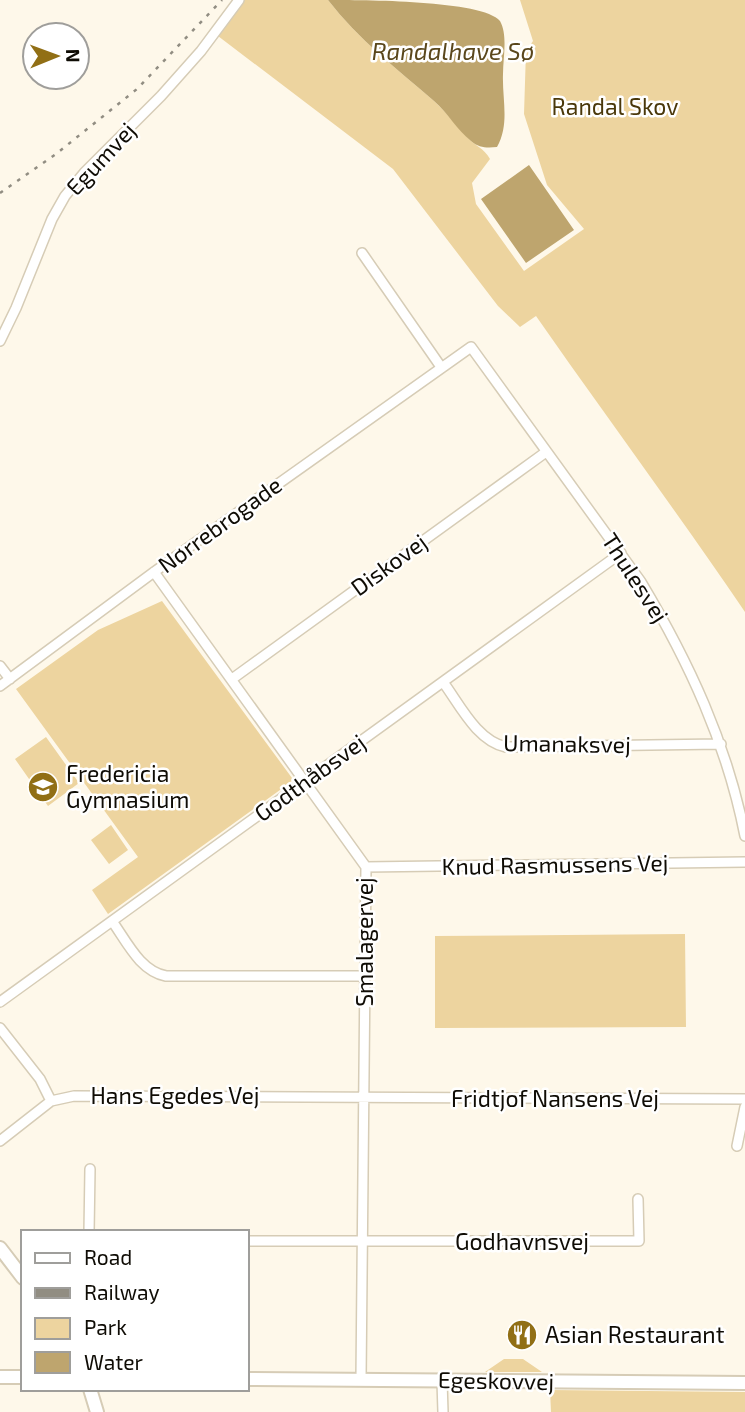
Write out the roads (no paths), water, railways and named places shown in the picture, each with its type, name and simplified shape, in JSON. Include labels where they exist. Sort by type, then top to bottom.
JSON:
[{"type":"street","name":"Egumvej","points":[[0,341],[52,219],[65,196],[201,51],[239,0]]},
{"type":"street","points":[[362,253],[441,367]]},
{"type":"street","name":"Nørrebrogade","points":[[0,686],[154,572],[471,347]]},
{"type":"street","name":"Thulesvej","points":[[471,347],[641,582],[684,657],[721,744],[745,836]]},
{"type":"street","name":"Diskovej","points":[[232,679],[546,452]]},
{"type":"street","name":"Godthåbsvej","points":[[0,1002],[621,553]]},
{"type":"street","name":"Smalagervej","points":[[154,572],[366,867],[361,1379]]},
{"type":"street","points":[[0,666],[10,679]]},
{"type":"street","name":"Umanaksvej","points":[[443,682],[483,736],[494,744],[506,747],[721,744]]},
{"type":"street","name":"Knud Rasmussens Vej","points":[[366,867],[745,862]]},
{"type":"street","points":[[112,921],[145,966],[156,974],[365,976]]},
{"type":"street","points":[[0,1028],[40,1079],[51,1101]]},
{"type":"street","name":"Hans Egedes Vej","points":[[0,1141],[51,1101],[74,1096],[364,1098]]},
{"type":"street","name":"Fridtjof Nansens Vej","points":[[364,1098],[745,1099]]},
{"type":"street","points":[[737,1146],[745,1107]]},
{"type":"street","points":[[89,1230],[90,1169]]},
{"type":"street","name":"Godhavnsvej","points":[[363,1242],[639,1241],[638,1199]]},
{"type":"street","points":[[248,1241],[363,1242]]},
{"type":"street","points":[[0,1248],[21,1274]]},
{"type":"street","points":[[0,1377],[21,1377]]},
{"type":"street","name":"Egeskovvej","points":[[248,1379],[745,1383]]},
{"type":"street","points":[[442,1381],[443,1412]]},
{"type":"street","points":[[91,1391],[97,1412]]},
{"type":"water","name":"Randalhave Sø","points":[[328,0],[447,5],[489,14],[500,21],[504,40],[504,120],[497,147],[483,147],[471,141],[439,106],[365,41]]},
{"type":"water","points":[[529,165],[574,230],[526,263],[481,199]]},
{"type":"railway","points":[[0,193],[56,154],[137,89],[222,0]]},
{"type":"place","name":"Fredericia Gymnasium","points":[[43,787]]},
{"type":"place","name":"Asian Restaurant","points":[[522,1335]]},
{"type":"park label","name":"Randal Skov","points":[[615,107]]}]
